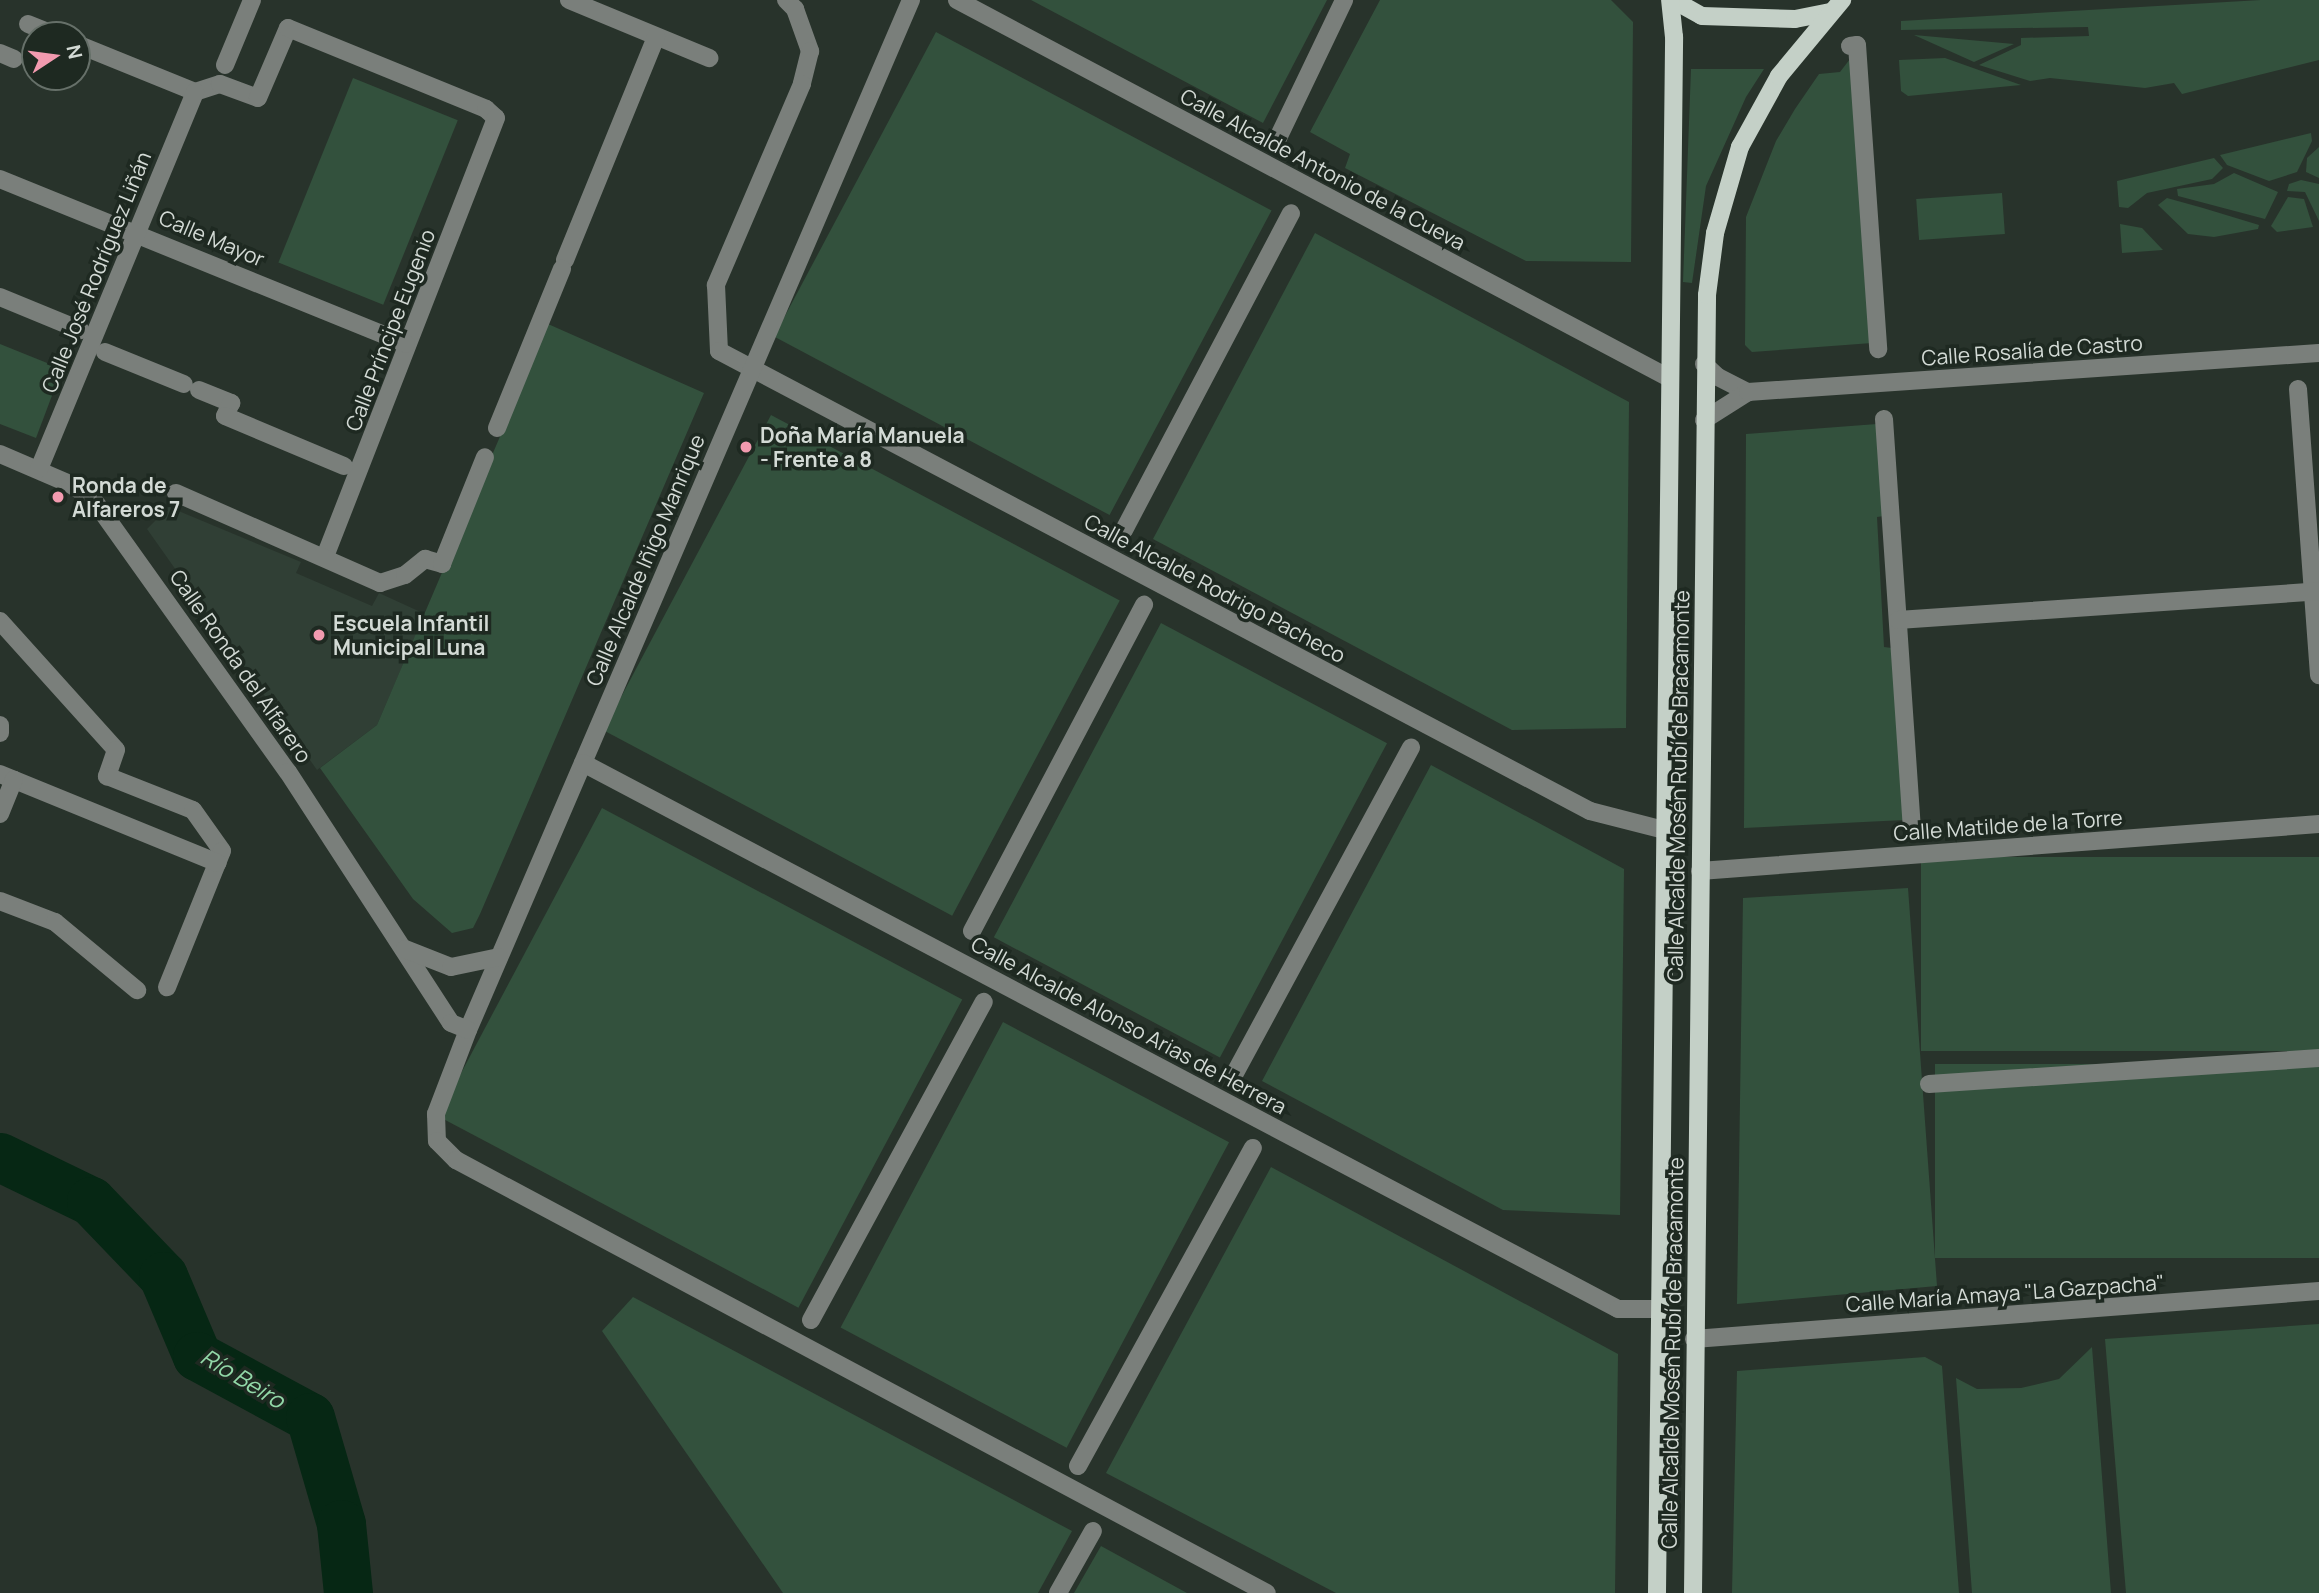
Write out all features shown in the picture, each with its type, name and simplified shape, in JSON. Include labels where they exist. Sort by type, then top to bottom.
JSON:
[{"type":"main road","name":"Calle Alcalde Mosén Rubí de Bracamonte","points":[[1657,1593],[1672,0]]},
{"type":"main road","points":[[1672,0],[1702,16],[1795,19],[1837,6]]},
{"type":"main road","name":"Calle Alcalde Mosén Rubí de Bracamonte","points":[[1693,1593],[1704,364],[1707,295],[1727,183],[1746,136],[1779,76],[1837,6]]},
{"type":"street","points":[[225,65],[252,0]]},
{"type":"street","points":[[569,0],[709,58]]},
{"type":"street","name":"Calle Alcalde Rodrigo Pacheco","points":[[786,0],[795,9],[810,51],[802,84],[716,285],[719,351],[1590,811],[1664,830]]},
{"type":"street","name":"Calle Alcalde Iñigo Manrique","points":[[911,0],[468,1030],[436,1114],[437,1141],[456,1160],[1267,1593]]},
{"type":"street","name":"Calle Alcalde Antonio de la Cueva","points":[[957,0],[1669,378]]},
{"type":"street","points":[[1278,138],[1344,0]]},
{"type":"street","name":"Calle Príncipe Eugenio","points":[[195,92],[220,84],[258,98],[288,28],[486,109],[496,118],[406,344],[407,355],[331,559]]},
{"type":"street","points":[[497,428],[656,37]]},
{"type":"street","points":[[1850,46],[1857,45],[1878,349]]},
{"type":"street","points":[[91,50],[195,92]]},
{"type":"street","name":"Calle José Rodríguez Liñán","points":[[39,469],[195,92]]},
{"type":"street","name":"Calle Mayor","points":[[0,178],[138,231],[406,344]]},
{"type":"street","points":[[1124,530],[1290,214]]},
{"type":"street","points":[[0,297],[80,330]]},
{"type":"street","points":[[105,352],[231,403],[225,416],[344,466]]},
{"type":"street","name":"Calle Rosalía de Castro","points":[[1704,419],[1748,392],[2319,353]]},
{"type":"street","points":[[1704,364],[1718,377],[1748,392]]},
{"type":"street","points":[[2298,389],[2316,591],[2319,675]]},
{"type":"street","points":[[1884,419],[1912,826]]},
{"type":"street","name":"Calle Ronda del Alfarero","points":[[0,454],[39,469],[93,499],[119,531],[288,772],[451,1023],[468,1030]]},
{"type":"street","points":[[176,493],[331,559],[380,583],[405,575],[425,559],[442,564],[485,457]]},
{"type":"street","points":[[1898,620],[2316,591]]},
{"type":"street","points":[[972,931],[1144,606]]},
{"type":"street","points":[[0,621],[116,750],[107,776],[193,810],[222,851],[167,987]]},
{"type":"street","points":[[0,725],[0,733]]},
{"type":"street","points":[[1235,1073],[1411,748]]},
{"type":"street","name":"Calle Alcalde Alonso Arias de Herrera","points":[[583,763],[1618,1309],[1659,1309]]},
{"type":"street","points":[[0,814],[7,777],[218,863]]},
{"type":"street","name":"Calle Matilde de la Torre","points":[[1700,871],[2319,824]]},
{"type":"street","points":[[0,901],[55,922],[137,990]]},
{"type":"street","points":[[405,949],[451,967],[499,957]]},
{"type":"street","points":[[811,1320],[984,1002]]},
{"type":"street","points":[[1929,1084],[2319,1058]]},
{"type":"street","points":[[1078,1466],[1253,1148]]},
{"type":"street","name":"Calle María Amaya \"La Gazpacha\"","points":[[1694,1339],[2319,1291]]},
{"type":"street","points":[[1058,1593],[1093,1531]]},
{"type":"shaded area","name":"Escuela Infantil Municipal Luna","points":[[169,507],[301,562],[296,573],[372,606],[379,593],[425,614],[377,725],[317,770],[147,529]]},
{"type":"green space","points":[[1031,0],[1327,0],[1263,123]]},
{"type":"green space","points":[[1380,0],[1611,0],[1633,22],[1631,262],[1526,261],[1345,168],[1350,154],[1310,132]]},
{"type":"green space","points":[[2261,0],[2319,0],[2319,60],[2182,94],[2174,83],[2145,88],[2050,78],[2030,81],[1979,65],[2021,45],[2021,38],[2089,36],[2088,27],[1901,30],[1901,21]]},
{"type":"green space","points":[[936,32],[1272,210],[1110,515],[774,337]]},
{"type":"green space","points":[[1914,35],[2014,44],[1974,62]]},
{"type":"green space","points":[[1945,58],[2021,85],[1908,96],[1901,91],[1899,60]]},
{"type":"green space","points":[[1850,59],[1872,343],[1752,352],[1745,345],[1746,217],[1776,141],[1795,109],[1819,74],[1840,72]]},
{"type":"green space","points":[[1691,69],[1764,69],[1746,97],[1706,186],[1692,283],[1683,282]]},
{"type":"green space","points":[[353,78],[458,120],[383,305],[278,263]]},
{"type":"green space","points":[[2311,133],[2312,141],[2297,172],[2269,181],[2227,165],[2220,155]]},
{"type":"green space","points":[[2319,147],[2319,178],[2306,172],[2307,158]]},
{"type":"green space","points":[[2214,158],[2223,168],[2212,179],[2147,193],[2128,208],[2119,207],[2117,181]]},
{"type":"green space","points":[[2234,173],[2278,192],[2265,219],[2178,196],[2177,189],[2214,184]]},
{"type":"green space","points":[[2301,180],[2319,184],[2319,221],[2305,192],[2287,191],[2289,184]]},
{"type":"green space","points":[[2002,193],[2005,234],[1919,240],[1916,199]]},
{"type":"green space","points":[[2288,197],[2304,199],[2313,227],[2277,232],[2271,226]]},
{"type":"green space","points":[[2167,198],[2259,225],[2258,229],[2214,237],[2188,234],[2158,205]]},
{"type":"green space","points":[[2120,224],[2142,228],[2163,250],[2122,253]]},
{"type":"green space","points":[[1315,233],[1629,402],[1626,728],[1512,730],[1153,539]]},
{"type":"green space","points":[[548,324],[704,393],[480,914],[473,928],[452,933],[413,899],[320,768],[377,725]]},
{"type":"green space","points":[[0,344],[62,369],[36,438],[0,424]]},
{"type":"green space","points":[[771,415],[1120,600],[952,916],[603,730]]},
{"type":"green space","points":[[1877,424],[1884,516],[1877,517],[1884,647],[1892,648],[1904,820],[1744,828],[1746,434]]},
{"type":"green space","points":[[1161,623],[1387,743],[1220,1058],[994,937]]},
{"type":"green space","points":[[1431,765],[1624,869],[1620,1215],[1503,1210],[1262,1081]]},
{"type":"green space","points":[[602,808],[962,1000],[798,1308],[438,1116]]},
{"type":"green space","points":[[1921,857],[2319,857],[2319,1051],[1921,1051]]},
{"type":"green space","points":[[1908,888],[1937,1286],[1737,1304],[1743,898]]},
{"type":"green space","points":[[1003,1022],[1229,1142],[1067,1448],[841,1327]]},
{"type":"green space","points":[[1935,1064],[2319,1064],[2319,1258],[1935,1258]]},
{"type":"green space","points":[[1271,1167],[1618,1354],[1615,1593],[1336,1593],[1106,1473]]},
{"type":"green space","points":[[633,1297],[1072,1531],[1038,1593],[783,1593],[602,1331]]},
{"type":"green space","points":[[2319,1324],[2319,1593],[2126,1593],[2105,1339]]},
{"type":"green space","points":[[2092,1347],[2111,1593],[1972,1593],[1956,1378],[1977,1389],[2021,1388],[2059,1379]]},
{"type":"green space","points":[[1925,1357],[1942,1366],[1959,1593],[1732,1593],[1737,1371]]},
{"type":"green space","points":[[1101,1546],[1187,1593],[1074,1593]]},
{"type":"waterway","name":"Río Beiro","points":[[0,1157],[91,1201],[163,1276],[197,1356],[310,1417],[341,1524],[348,1593]]},
{"type":"place","name":"Doña María Manuela - Frente a 8","points":[[746,447]]},
{"type":"place","name":"Ronda de Alfareros 7","points":[[58,497]]},
{"type":"place","name":"Escuela Infantil Municipal Luna","points":[[319,635]]}]
